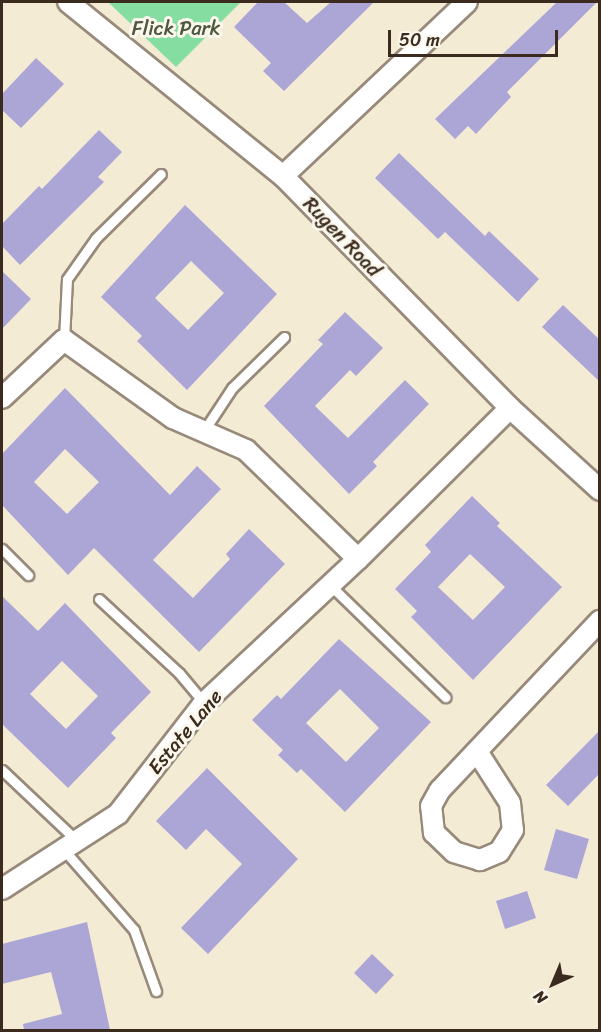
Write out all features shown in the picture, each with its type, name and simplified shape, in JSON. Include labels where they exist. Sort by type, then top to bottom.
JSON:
[{"type":"street","name":"Rugen Road","points":[[68,2],[283,176],[510,408],[600,490]]},
{"type":"street","points":[[283,176],[467,2]]},
{"type":"street","points":[[2,398],[64,340],[173,418],[246,450],[358,559]]},
{"type":"street","name":"Estate Lane","points":[[2,889],[118,814],[204,703],[358,559],[510,408]]},
{"type":"street","points":[[478,753],[510,803],[513,830],[499,852],[480,860],[454,852],[434,833],[430,806],[440,790],[478,753],[600,621]]},
{"type":"lane","points":[[64,340],[67,279],[96,238],[161,174]]},
{"type":"lane","points":[[203,432],[232,388],[284,337]]},
{"type":"lane","points":[[2,549],[28,575]]},
{"type":"lane","points":[[330,585],[445,697]]},
{"type":"lane","points":[[99,598],[179,673],[204,703]]},
{"type":"lane","points":[[2,770],[71,846],[134,930],[156,991]]},
{"type":"green space","name":"Flick Park","points":[[108,2],[241,2],[176,67]]},
{"type":"building","points":[[258,2],[284,2],[307,23],[331,2],[374,2],[284,91],[263,71],[271,63],[234,27]]},
{"type":"building","points":[[557,2],[597,2],[507,92],[511,97],[476,134],[468,126],[455,139],[435,119]]},
{"type":"building","points":[[36,58],[64,84],[21,128],[2,110],[2,94]]},
{"type":"building","points":[[99,130],[122,152],[98,177],[104,182],[20,265],[2,246],[2,224],[39,186],[42,189]]},
{"type":"building","points":[[399,153],[485,236],[489,231],[539,279],[518,302],[445,232],[438,239],[375,178]]},
{"type":"building","points":[[185,205],[277,294],[187,390],[137,341],[142,336],[101,297]],"holes":[[[191,261],[224,293],[188,330],[155,298]]]},
{"type":"building","points":[[2,271],[31,299],[2,329]]},
{"type":"building","points":[[563,305],[600,340],[600,382],[542,327]]},
{"type":"building","points":[[345,312],[383,348],[356,376],[350,370],[315,406],[348,438],[405,380],[429,404],[373,462],[377,466],[349,494],[264,406],[323,344],[318,340]]},
{"type":"building","points":[[65,388],[170,495],[197,466],[221,489],[153,560],[193,598],[230,559],[226,554],[249,529],[285,564],[199,652],[94,548],[68,575],[2,505],[2,454]],"holes":[[[65,449],[99,482],[67,514],[34,482]]]},
{"type":"building","points":[[472,496],[500,523],[497,526],[562,587],[473,680],[411,617],[417,611],[395,589],[431,552],[425,545]],"holes":[[[470,554],[505,587],[473,620],[438,587]]]},
{"type":"building","points":[[2,596],[38,631],[65,603],[151,692],[111,733],[116,738],[68,788],[2,724]],"holes":[[[62,661],[98,696],[66,729],[30,694]]]},
{"type":"building","points":[[339,639],[431,722],[345,812],[301,769],[297,773],[278,755],[283,750],[252,720],[277,695],[281,699]],"holes":[[[340,689],[379,728],[346,762],[306,723]]]},
{"type":"building","points":[[600,730],[600,773],[568,806],[546,785]]},
{"type":"building","points":[[207,768],[298,859],[208,954],[181,928],[242,864],[206,829],[186,850],[156,821]]},
{"type":"building","points":[[556,829],[589,839],[577,879],[544,870]]},
{"type":"building","points":[[527,891],[536,918],[505,929],[496,901]]},
{"type":"building","points":[[87,922],[110,1030],[24,1030],[23,1024],[62,1014],[51,972],[2,984],[2,944]]},
{"type":"building","points":[[372,954],[394,975],[376,994],[354,973]]}]
